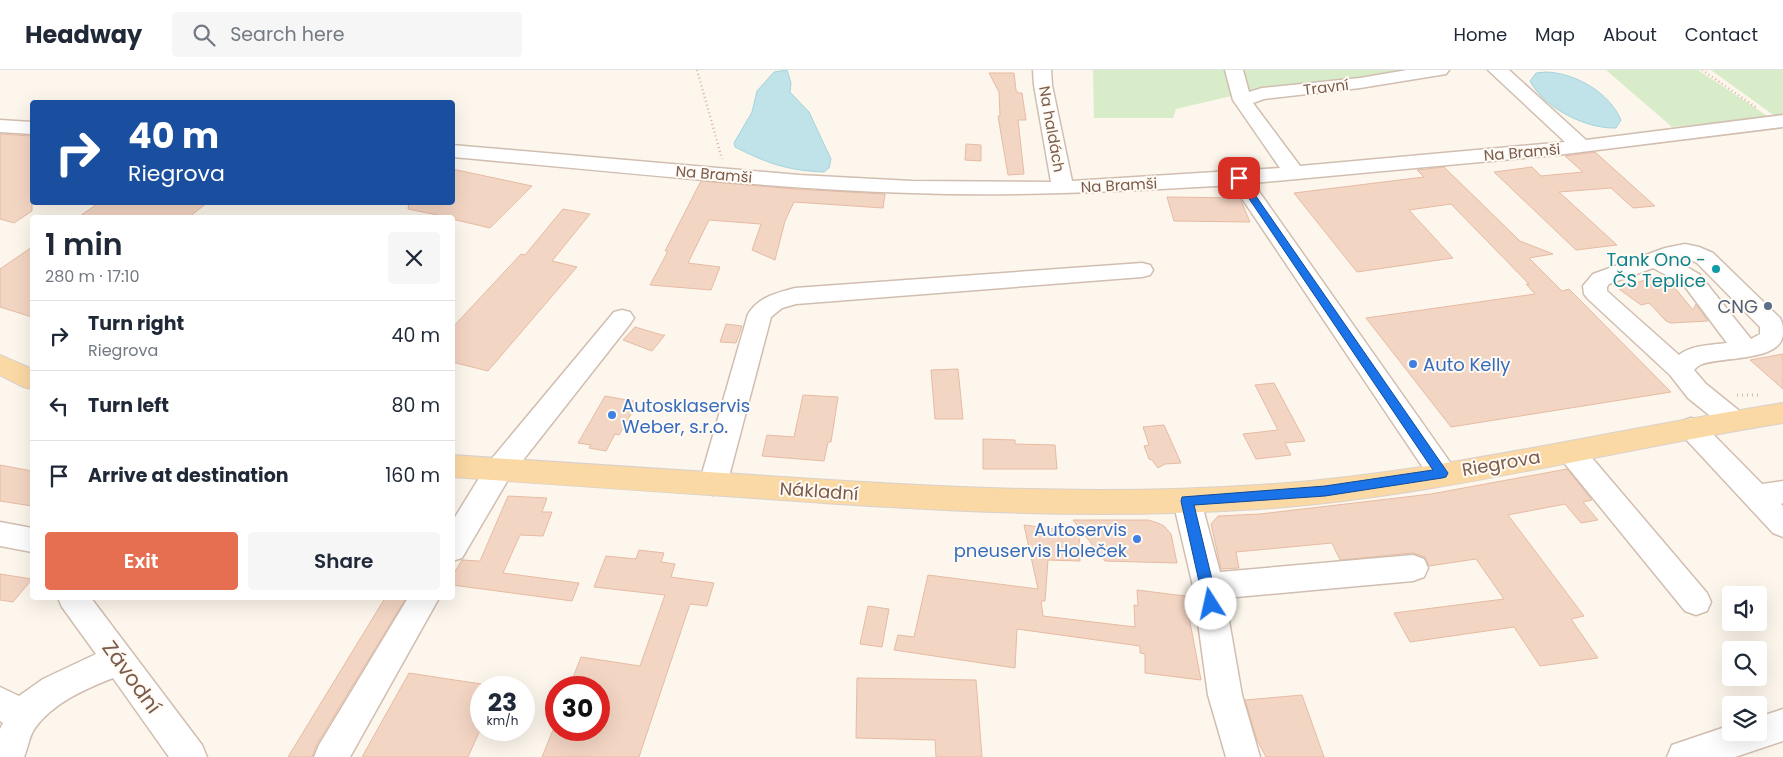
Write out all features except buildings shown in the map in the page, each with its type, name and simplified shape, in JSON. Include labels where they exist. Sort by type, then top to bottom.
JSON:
[{"type":"main road","points":[[0,364],[30,379]]},
{"type":"main road","name":"Riegrova","points":[[1187,501],[1325,491],[1571,452],[1733,420],[1783,413]]},
{"type":"main road","name":"Nákladní","points":[[455,466],[966,500],[1122,504],[1187,501]]},
{"type":"street","name":"Na haldách","points":[[1042,70],[1043,85],[1063,188]]},
{"type":"street","points":[[1234,70],[1242,100],[1294,173]]},
{"type":"street","name":"Travní","points":[[1242,100],[1262,94],[1360,83],[1440,70]]},
{"type":"street","points":[[1497,70],[1510,79],[1581,146]]},
{"type":"street","name":"Na Bramši","points":[[455,151],[723,175],[912,187],[1063,188],[1294,173],[1581,146],[1780,121]]},
{"type":"street","points":[[0,126],[30,128]]},
{"type":"street","points":[[1239,178],[1442,473]]},
{"type":"street","points":[[1679,369],[1693,357],[1766,344],[1774,331],[1771,324],[1705,258],[1687,250],[1601,279],[1595,286],[1596,294],[1679,369],[1697,391],[1733,420]]},
{"type":"street","points":[[1653,260],[1673,268],[1691,279],[1745,349]]},
{"type":"street","points":[[713,484],[760,314],[774,302],[795,296],[1142,270]]},
{"type":"street","points":[[455,544],[499,470],[622,318]]},
{"type":"street","points":[[1691,428],[1783,525]]},
{"type":"street","points":[[1571,452],[1696,602]]},
{"type":"street","points":[[1756,496],[1783,492]]},
{"type":"street","points":[[1187,501],[1208,586],[1225,695],[1243,757]]},
{"type":"street","points":[[0,534],[30,540]]},
{"type":"street","points":[[1208,586],[1413,568]]},
{"type":"street","name":"Závodní","points":[[75,600],[190,757]]},
{"type":"street","points":[[331,757],[423,600]]},
{"type":"street","points":[[8,757],[12,710],[80,676],[120,660]]},
{"type":"street","points":[[1684,757],[1783,725]]},
{"type":"path","points":[[697,70],[722,159],[723,175]]},
{"type":"path","points":[[1702,70],[1780,121]]},
{"type":"green space","points":[[1093,70],[1428,70],[1261,89],[1176,109],[1173,118],[1094,118]]},
{"type":"green space","points":[[1606,70],[1698,70],[1769,117],[1672,127]]},
{"type":"green space","points":[[1711,70],[1783,70],[1783,119],[1779,119]]},
{"type":"water","points":[[787,70],[791,83],[790,92],[809,112],[831,159],[829,168],[824,172],[800,170],[778,165],[757,158],[735,147],[734,143],[752,112],[757,91],[774,72]]},
{"type":"water","points":[[1536,73],[1557,73],[1579,80],[1600,93],[1616,110],[1621,120],[1616,128],[1592,125],[1579,121],[1555,108],[1545,100],[1530,81]]},
{"type":"place","name":"Tank Ono - ČS Teplice","points":[[1716,269]]},
{"type":"place","name":"CNG","points":[[1768,306]]},
{"type":"place","name":"Auto Kelly","points":[[1413,364]]},
{"type":"place","name":"Autosklaservis Weber, s.r.o.","points":[[612,415]]},
{"type":"place","name":"Autoservis pneuservis Holeček","points":[[1137,539]]},
{"type":"route","points":[[1211,604],[1187,501],[1325,491],[1442,473],[1239,178]]}]
